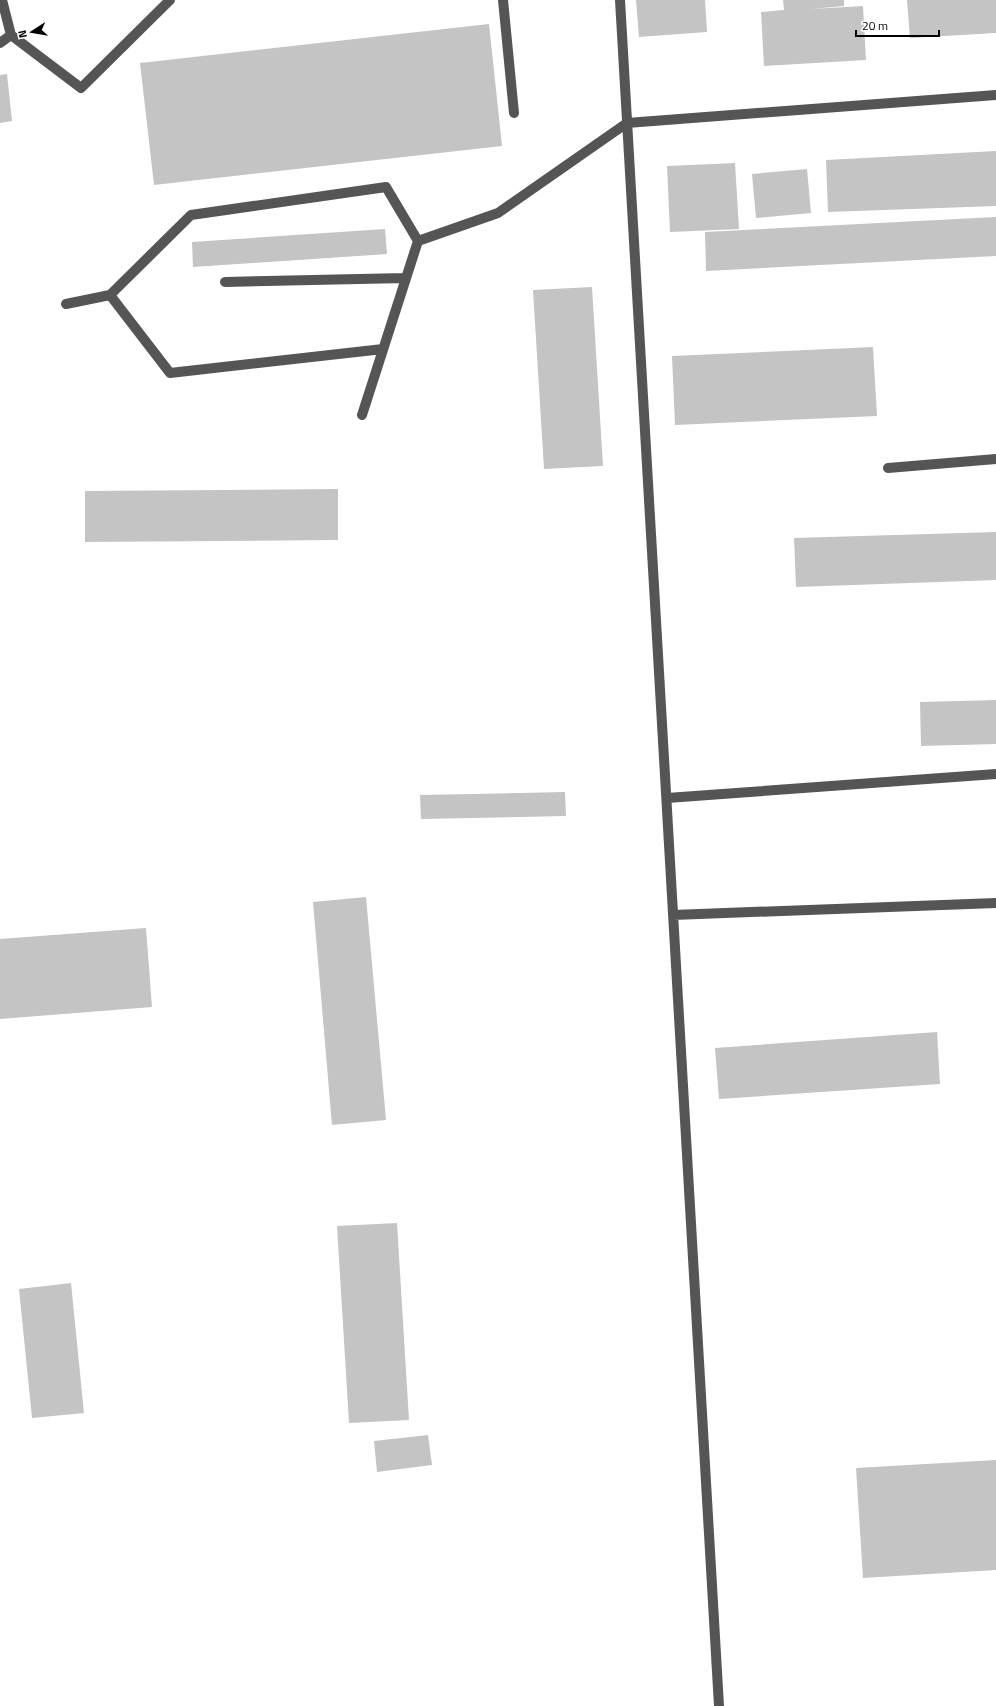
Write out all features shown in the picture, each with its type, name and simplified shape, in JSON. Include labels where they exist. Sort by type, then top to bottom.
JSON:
[{"type":"lane","points":[[2,0],[11,35],[81,88],[170,0]]},
{"type":"lane","points":[[503,0],[514,113]]},
{"type":"lane","points":[[620,0],[719,1706]]},
{"type":"lane","points":[[0,43],[11,35]]},
{"type":"lane","points":[[418,241],[498,214],[628,123],[996,94]]},
{"type":"lane","points":[[66,304],[110,294],[191,215],[386,187],[418,241],[362,415]]},
{"type":"lane","points":[[225,282],[406,278]]},
{"type":"lane","points":[[110,294],[170,373],[383,349]]},
{"type":"lane","points":[[888,468],[996,459]]},
{"type":"lane","points":[[666,798],[996,774]]},
{"type":"lane","points":[[673,915],[996,903]]},
{"type":"building","points":[[636,0],[705,0],[707,32],[639,37]]},
{"type":"building","points":[[783,0],[844,0],[844,6],[811,9],[863,6],[866,60],[764,66],[761,12],[784,10]]},
{"type":"building","points":[[907,0],[996,0],[996,33],[910,38]]},
{"type":"building","points":[[489,24],[502,146],[154,185],[140,63]]},
{"type":"building","points":[[7,74],[12,121],[0,123],[0,75]]},
{"type":"building","points":[[996,151],[996,206],[828,212],[826,160]]},
{"type":"building","points":[[735,163],[739,229],[670,232],[667,166]]},
{"type":"building","points":[[807,169],[811,213],[756,218],[752,174]]},
{"type":"building","points":[[996,217],[996,256],[706,271],[705,232]]},
{"type":"building","points":[[385,229],[387,254],[193,267],[192,242]]},
{"type":"building","points":[[592,287],[603,466],[544,469],[533,290]]},
{"type":"building","points":[[873,347],[877,416],[675,425],[672,356]]},
{"type":"building","points":[[338,489],[338,540],[85,542],[85,491]]},
{"type":"building","points":[[996,532],[996,580],[796,587],[794,538]]},
{"type":"building","points":[[996,700],[996,744],[921,746],[920,702]]},
{"type":"building","points":[[565,792],[566,816],[421,819],[420,795]]},
{"type":"building","points":[[366,897],[386,1120],[332,1125],[313,902]]},
{"type":"building","points":[[146,928],[152,1007],[0,1019],[0,939]]},
{"type":"building","points":[[937,1032],[940,1084],[719,1099],[715,1048]]},
{"type":"building","points":[[397,1223],[409,1420],[349,1423],[337,1226]]},
{"type":"building","points":[[71,1283],[84,1413],[32,1418],[19,1289]]},
{"type":"building","points":[[428,1435],[432,1465],[377,1472],[374,1441]]},
{"type":"building","points":[[996,1460],[996,1570],[863,1578],[856,1468]]}]
